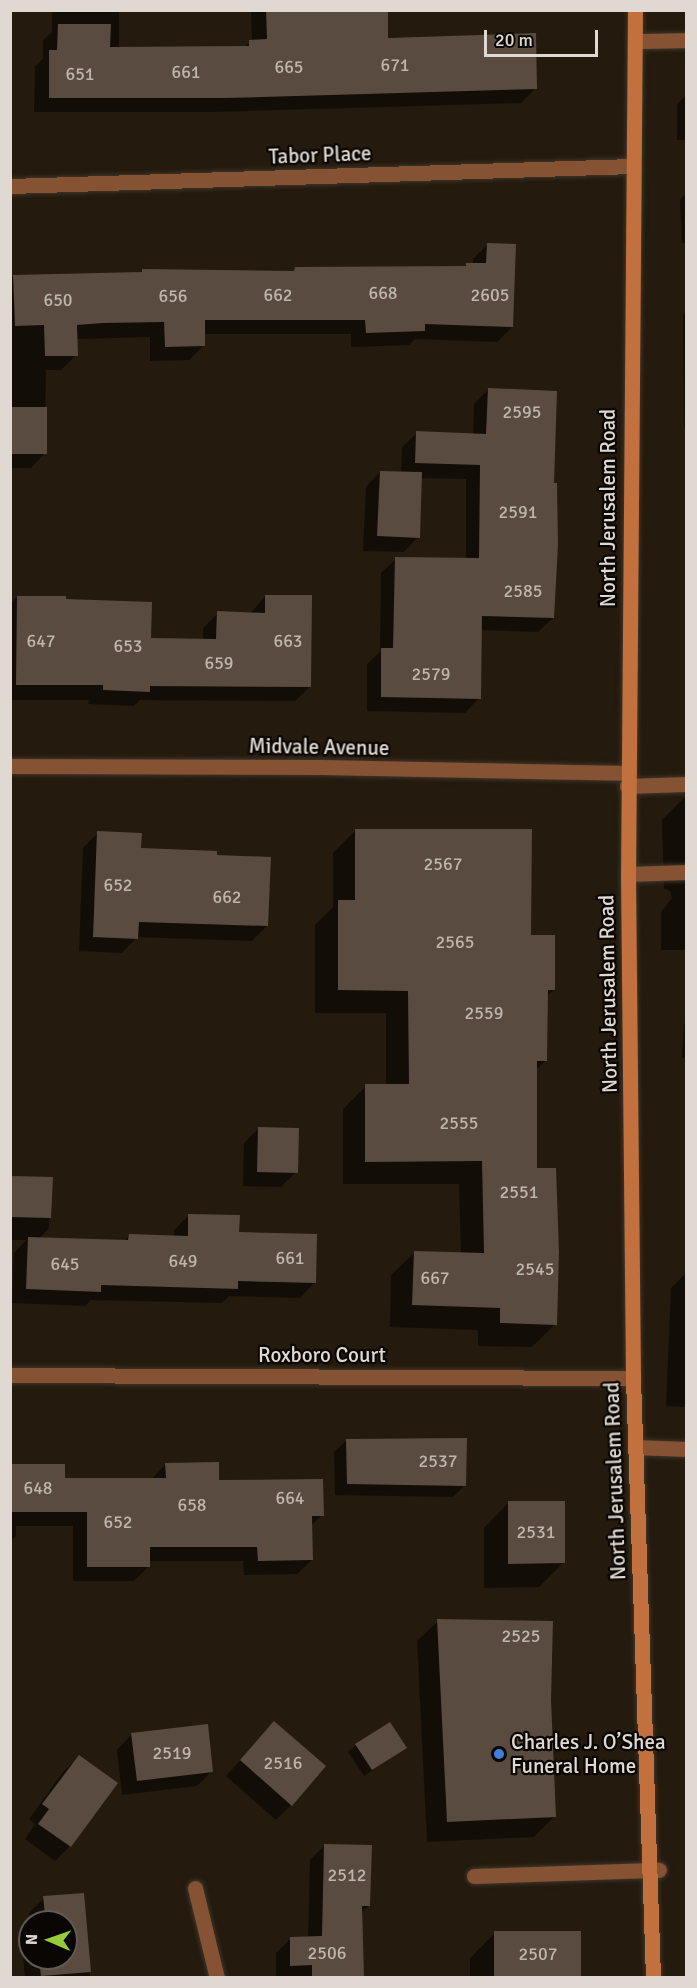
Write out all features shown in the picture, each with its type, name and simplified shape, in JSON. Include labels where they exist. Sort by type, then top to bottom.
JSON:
[{"type":"main road","name":"North Jerusalem Road","points":[[635,10],[627,780],[633,1378],[654,1870],[652,1977]]},
{"type":"street","points":[[636,41],[687,40]]},
{"type":"street","name":"Tabor Place","points":[[10,186],[632,166]]},
{"type":"street","name":"Midvale Avenue","points":[[10,766],[309,767],[687,784]]},
{"type":"street","points":[[628,874],[687,872]]},
{"type":"street","name":"Roxboro Court","points":[[10,1375],[633,1378]]},
{"type":"street","points":[[635,1447],[687,1449]]},
{"type":"street","points":[[474,1876],[654,1870]]},
{"type":"street","points":[[195,1888],[217,1977]]},
{"type":"building","points":[[266,10],[388,10],[388,38],[536,33],[537,89],[226,98],[49,98],[49,50],[57,50],[58,24],[111,24],[110,47],[249,46],[249,40],[267,39]]},
{"type":"building","points":[[487,243],[516,244],[513,327],[425,324],[425,331],[366,333],[365,320],[205,320],[205,346],[165,347],[164,322],[103,323],[77,325],[78,356],[45,356],[44,325],[15,326],[13,275],[142,272],[142,269],[294,271],[295,267],[466,266],[466,263],[486,263]]},
{"type":"building","points":[[488,388],[557,391],[554,483],[557,483],[558,545],[554,618],[482,616],[481,699],[381,697],[381,648],[393,648],[395,557],[479,558],[480,465],[415,463],[416,431],[486,434]]},
{"type":"building","points":[[10,407],[47,407],[47,454],[10,454]]},
{"type":"building","points":[[380,471],[422,472],[420,538],[377,536]]},
{"type":"building","points":[[265,595],[312,595],[311,687],[150,686],[150,692],[103,690],[103,685],[16,685],[17,596],[66,596],[66,599],[152,602],[151,638],[216,639],[217,611],[265,613]]},
{"type":"building","points":[[355,829],[532,829],[531,935],[555,935],[555,990],[548,990],[547,1061],[537,1061],[537,1168],[556,1168],[559,1252],[557,1325],[500,1323],[500,1308],[412,1305],[414,1251],[484,1253],[482,1161],[365,1162],[365,1084],[409,1084],[408,991],[338,990],[338,900],[355,900]]},
{"type":"building","points":[[97,831],[142,833],[141,848],[217,851],[217,855],[271,857],[268,926],[139,922],[138,939],[93,937]]},
{"type":"building","points":[[258,1127],[299,1128],[298,1173],[257,1172]]},
{"type":"building","points":[[10,1176],[53,1177],[51,1218],[10,1217]]},
{"type":"building","points":[[188,1214],[240,1215],[239,1232],[317,1234],[316,1283],[238,1281],[238,1289],[101,1285],[101,1292],[26,1289],[28,1237],[128,1240],[129,1234],[188,1236]]},
{"type":"building","points":[[467,1438],[466,1486],[347,1484],[346,1439]]},
{"type":"building","points":[[219,1462],[219,1480],[323,1479],[324,1516],[312,1516],[313,1560],[258,1561],[257,1547],[150,1547],[150,1567],[87,1567],[87,1512],[10,1512],[10,1464],[65,1464],[65,1478],[166,1478],[165,1463]]},
{"type":"building","points":[[508,1501],[565,1501],[565,1563],[508,1564]]},
{"type":"building","name":"Charles J. O’Shea Funeral Home","points":[[437,1619],[553,1621],[551,1700],[556,1817],[447,1822]]},
{"type":"building","points":[[274,1721],[326,1766],[292,1806],[240,1760]]},
{"type":"building","points":[[390,1722],[407,1748],[372,1770],[355,1744]]},
{"type":"building","points":[[208,1724],[213,1772],[137,1781],[131,1733]]},
{"type":"building","points":[[79,1755],[118,1783],[71,1847],[38,1824],[49,1809],[42,1804]]},
{"type":"building","points":[[324,1844],[372,1845],[370,1906],[362,1906],[364,1977],[312,1977],[312,1965],[290,1966],[290,1937],[322,1936]]},
{"type":"building","points":[[84,1893],[91,1972],[41,1976],[40,1970],[78,1970],[78,1910],[44,1910],[43,1896]]},
{"type":"building","points":[[494,1931],[581,1931],[581,1977],[494,1977]]},
{"type":"place","name":"Charles J. O’Shea Funeral Home","points":[[499,1754]]}]
